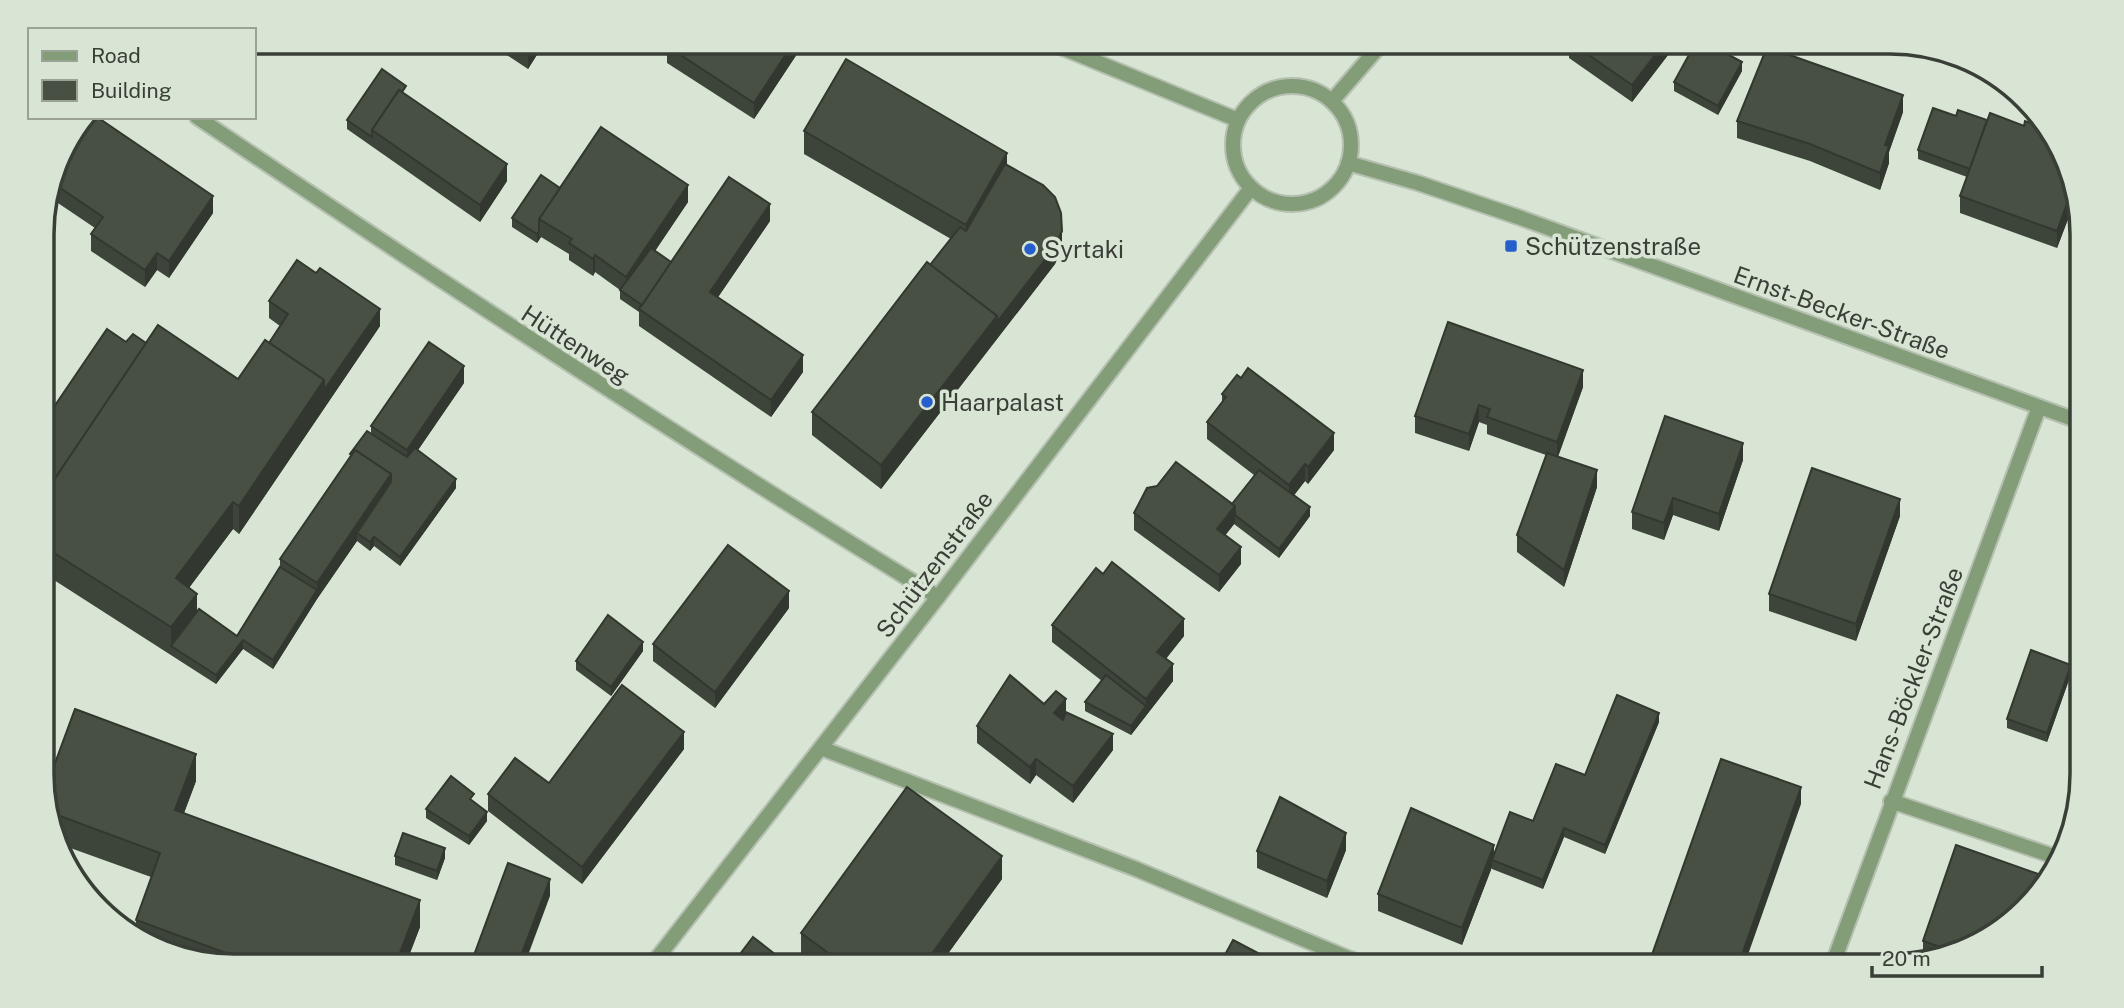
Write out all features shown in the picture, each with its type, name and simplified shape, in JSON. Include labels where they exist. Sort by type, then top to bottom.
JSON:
[{"type":"street","points":[[1077,54],[1238,120]]},
{"type":"street","points":[[1332,101],[1372,54]]},
{"type":"street","points":[[1280,86],[1308,88],[1332,101],[1343,114],[1351,147],[1348,163],[1339,181],[1324,194],[1306,202],[1287,204],[1268,199],[1251,188],[1240,173],[1234,156],[1233,138],[1238,120],[1249,104],[1263,93],[1280,86]]},
{"type":"street","name":"Hüttenweg","points":[[200,119],[654,422],[938,597]]},
{"type":"street","name":"Ernst-Becker-Straße","points":[[1348,163],[1418,183],[1521,218],[2070,418]]},
{"type":"street","name":"Schützenstraße","points":[[660,954],[938,597],[1251,188]]},
{"type":"street","name":"Hans-Böckler-Straße","points":[[1837,953],[2039,407]]},
{"type":"street","points":[[821,748],[1136,869],[1328,953]]},
{"type":"street","points":[[1891,801],[2050,855]]},
{"type":"building","points":[[679,54],[786,54],[754,103]]},
{"type":"building","points":[[1587,54],[1656,54],[1632,85]]},
{"type":"building","points":[[1689,54],[1727,54],[1742,62],[1718,106],[1674,82]]},
{"type":"building","points":[[1764,54],[1787,54],[1903,95],[1885,145],[1889,146],[1880,173],[1810,144],[1737,121]]},
{"type":"building","points":[[846,59],[1007,153],[966,225],[804,131]]},
{"type":"building","points":[[382,69],[406,86],[402,92],[399,90],[372,130],[372,137],[347,120]]},
{"type":"building","points":[[399,90],[507,164],[480,205],[372,130]]},
{"type":"building","points":[[1933,108],[1956,116],[1958,110],[1987,120],[1970,169],[1918,150]]},
{"type":"building","points":[[1990,113],[2024,126],[2025,121],[2033,125],[2056,165],[2067,204],[2057,231],[1960,196]]},
{"type":"building","points":[[96,119],[213,196],[169,261],[157,253],[145,270],[91,234],[103,217],[60,188],[73,155]]},
{"type":"building","points":[[601,127],[688,185],[626,277],[595,255],[593,259],[569,243],[572,239],[539,219]]},
{"type":"building","points":[[1005,164],[1043,185],[1055,197],[1061,213],[1062,231],[1055,247],[997,322],[997,316],[930,265],[960,227],[966,231]]},
{"type":"building","points":[[541,175],[560,188],[539,219],[537,234],[512,218]]},
{"type":"building","points":[[729,177],[770,204],[710,292],[803,355],[771,400],[639,309]]},
{"type":"building","points":[[651,248],[671,262],[642,305],[620,290]]},
{"type":"building","points":[[297,260],[316,273],[320,268],[380,309],[324,390],[324,380],[269,343],[288,314],[269,301]]},
{"type":"building","points":[[927,262],[997,316],[881,465],[812,412]]},
{"type":"building","points":[[1448,322],[1583,370],[1557,442],[1487,417],[1490,409],[1479,405],[1469,434],[1415,416]]},
{"type":"building","points":[[158,325],[238,379],[265,340],[324,380],[239,506],[233,502],[176,578],[197,594],[171,627],[54,553],[55,479]]},
{"type":"building","points":[[107,329],[126,342],[133,334],[146,343],[55,479],[55,406]]},
{"type":"building","points":[[429,342],[464,366],[407,450],[371,426]]},
{"type":"building","points":[[1248,368],[1334,433],[1308,467],[1305,464],[1289,485],[1207,422],[1226,397],[1222,394],[1237,375],[1241,378]]},
{"type":"building","points":[[1665,416],[1743,443],[1719,514],[1673,498],[1664,523],[1632,512]]},
{"type":"building","points":[[367,431],[407,457],[415,448],[456,479],[400,557],[374,537],[370,542],[357,533],[391,482],[391,474],[355,450],[350,454]]},
{"type":"building","points":[[355,450],[391,474],[317,583],[280,559]]},
{"type":"building","points":[[1547,453],[1597,470],[1564,570],[1517,535]]},
{"type":"building","points":[[1176,462],[1235,506],[1217,529],[1241,547],[1219,575],[1134,513],[1147,488],[1157,486]]},
{"type":"building","points":[[1812,468],[1900,499],[1856,624],[1769,594]]},
{"type":"building","points":[[1259,470],[1310,507],[1279,549],[1235,515],[1235,506],[1232,504]]},
{"type":"building","points":[[728,545],[789,591],[715,692],[653,644]]},
{"type":"building","points":[[1112,562],[1184,619],[1157,652],[1173,664],[1146,699],[1052,625],[1096,568],[1103,574]]},
{"type":"building","points":[[280,567],[317,590],[273,660],[243,640],[216,675],[171,646],[199,609],[237,636]]},
{"type":"building","points":[[608,615],[643,642],[611,687],[576,661]]},
{"type":"building","points":[[2031,650],[2070,665],[2047,733],[2007,719]]},
{"type":"building","points":[[1010,675],[1044,704],[1056,691],[1066,699],[1054,713],[1063,720],[1066,712],[1113,734],[1073,786],[1036,759],[1030,767],[977,726]]},
{"type":"building","points":[[1106,675],[1146,706],[1131,726],[1085,702]]},
{"type":"building","points":[[622,685],[684,732],[582,867],[488,794],[515,758],[549,783]]},
{"type":"building","points":[[1617,695],[1659,713],[1605,845],[1564,828],[1543,880],[1492,860],[1510,812],[1533,821],[1556,764],[1585,775]]},
{"type":"building","points":[[75,709],[196,754],[175,810],[420,900],[400,954],[227,953],[136,920],[160,853],[59,816],[54,766]]},
{"type":"building","points":[[1721,759],[1801,787],[1743,953],[1653,953]]},
{"type":"building","points":[[451,776],[474,794],[470,799],[487,812],[469,836],[426,809]]},
{"type":"building","points":[[907,787],[1002,856],[932,954],[829,954],[801,933]]},
{"type":"building","points":[[1280,797],[1346,833],[1327,881],[1257,851]]},
{"type":"building","points":[[1411,808],[1494,845],[1462,928],[1378,894]]},
{"type":"building","points":[[403,833],[445,848],[437,871],[395,856]]},
{"type":"building","points":[[1956,845],[2039,874],[2017,901],[1980,930],[1940,947],[1923,941]]},
{"type":"building","points":[[508,863],[550,879],[522,954],[474,954]]},
{"type":"building","points":[[753,937],[774,954],[740,954]]},
{"type":"building","points":[[1233,940],[1259,953],[1226,953]]},
{"type":"place","name":"Schützenstraße","points":[[1511,246]]},
{"type":"place","name":"Syrtaki","points":[[1030,249]]},
{"type":"place","name":"Haarpalast","points":[[927,402]]}]
